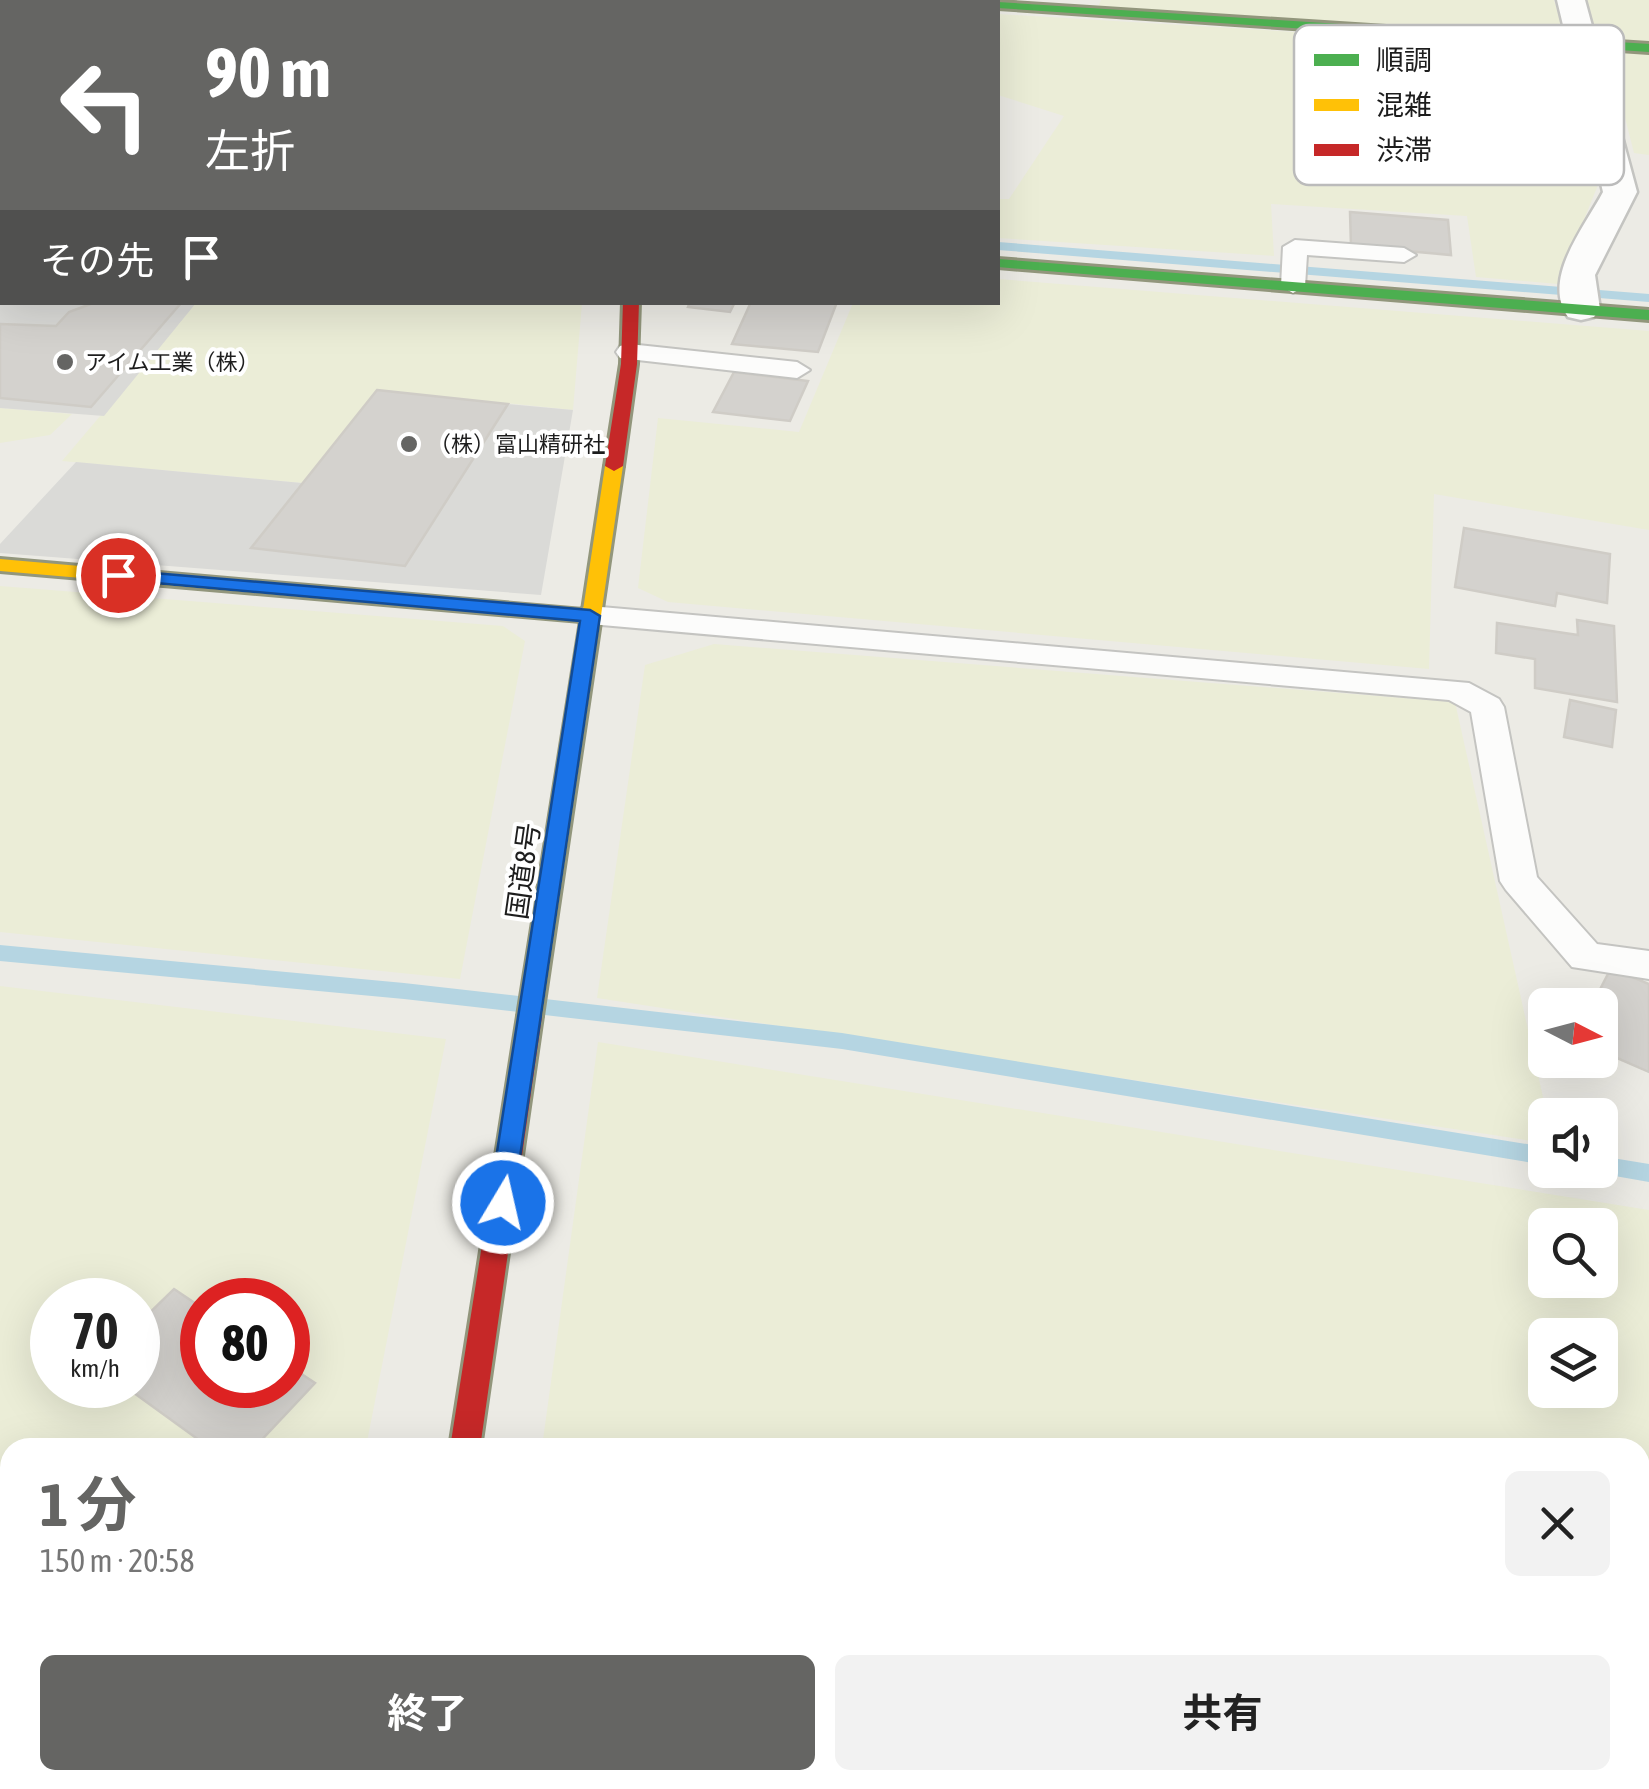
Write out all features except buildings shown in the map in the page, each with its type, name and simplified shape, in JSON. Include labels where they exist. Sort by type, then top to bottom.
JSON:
[{"type":"main road","points":[[1000,6],[1294,25]]},
{"type":"main road","points":[[1624,46],[1649,48]]},
{"type":"main road","points":[[1000,263],[1649,315]]},
{"type":"main road","name":"国道8号","points":[[466,1438],[629,352],[631,305]]},
{"type":"main road","points":[[0,565],[590,616]]},
{"type":"street","points":[[1571,0],[1579,25]]},
{"type":"street","points":[[1580,309],[1577,275],[1620,192],[1618,185]]},
{"type":"lane","points":[[1293,286],[1295,247],[1404,255]]},
{"type":"lane","points":[[629,352],[798,370]]},
{"type":"lane","points":[[590,616],[1457,690],[1487,707],[1519,881],[1586,957],[1649,966]]},
{"type":"green space","points":[[1101,0],[1554,0],[1562,25],[1372,25],[1098,7]]},
{"type":"green space","points":[[1584,0],[1649,0],[1649,44],[1624,42],[1624,25],[1592,25]]},
{"type":"green space","points":[[1000,14],[1294,32],[1294,185],[1598,185],[1558,284],[1476,277],[1467,216],[1271,204],[1274,256],[1000,238],[1000,199],[1009,199],[1064,116],[1000,96]]},
{"type":"green space","points":[[1624,52],[1649,53],[1649,155],[1634,153],[1624,114]]},
{"type":"green space","points":[[1000,279],[1649,331],[1649,530],[1434,494],[1429,669],[668,602],[638,588],[658,418],[799,432],[852,305],[1000,305]]},
{"type":"green space","points":[[194,305],[582,305],[573,410],[377,390],[302,483],[62,461]]},
{"type":"green space","points":[[0,408],[72,414],[50,435],[0,443]]},
{"type":"green space","points":[[0,586],[503,626],[525,641],[460,979],[0,932]]},
{"type":"green space","points":[[714,644],[1455,702],[1528,1030],[1528,1078],[1539,1078],[1543,1098],[1528,1098],[1528,1140],[597,998],[645,665]]},
{"type":"green space","points":[[0,986],[446,1039],[368,1438],[0,1438]]},
{"type":"green space","points":[[598,1042],[1649,1210],[1649,1438],[543,1438]]},
{"type":"shaded area","name":"アイム工業（株）","points":[[0,305],[194,305],[104,416],[0,408]]},
{"type":"shaded area","points":[[508,404],[573,410],[541,595],[0,553],[0,544],[76,462],[302,483],[252,548],[405,566]]},
{"type":"waterway","points":[[1000,246],[1649,298]]},
{"type":"waterway","points":[[0,953],[404,991],[842,1041],[1528,1153]]},
{"type":"waterway","points":[[1618,1168],[1649,1173]]},
{"type":"traffic: fast","points":[[1000,5],[1301,25]]},
{"type":"traffic: fast","points":[[1624,46],[1649,48]]},
{"type":"traffic: fast","points":[[1000,263],[1649,315]]},
{"type":"traffic: slow","points":[[530,1016],[614,466]]},
{"type":"traffic: slow","points":[[0,565],[590,616]]},
{"type":"traffic: jam","points":[[614,466],[629,364],[631,305]]},
{"type":"traffic: jam","points":[[467,1438],[530,1016]]},
{"type":"place","name":"アイム工業（株）","points":[[65,362]]},
{"type":"place","name":"（株）富山精研社","points":[[409,444]]},
{"type":"route","points":[[118,575],[590,616],[503,1203]]}]
